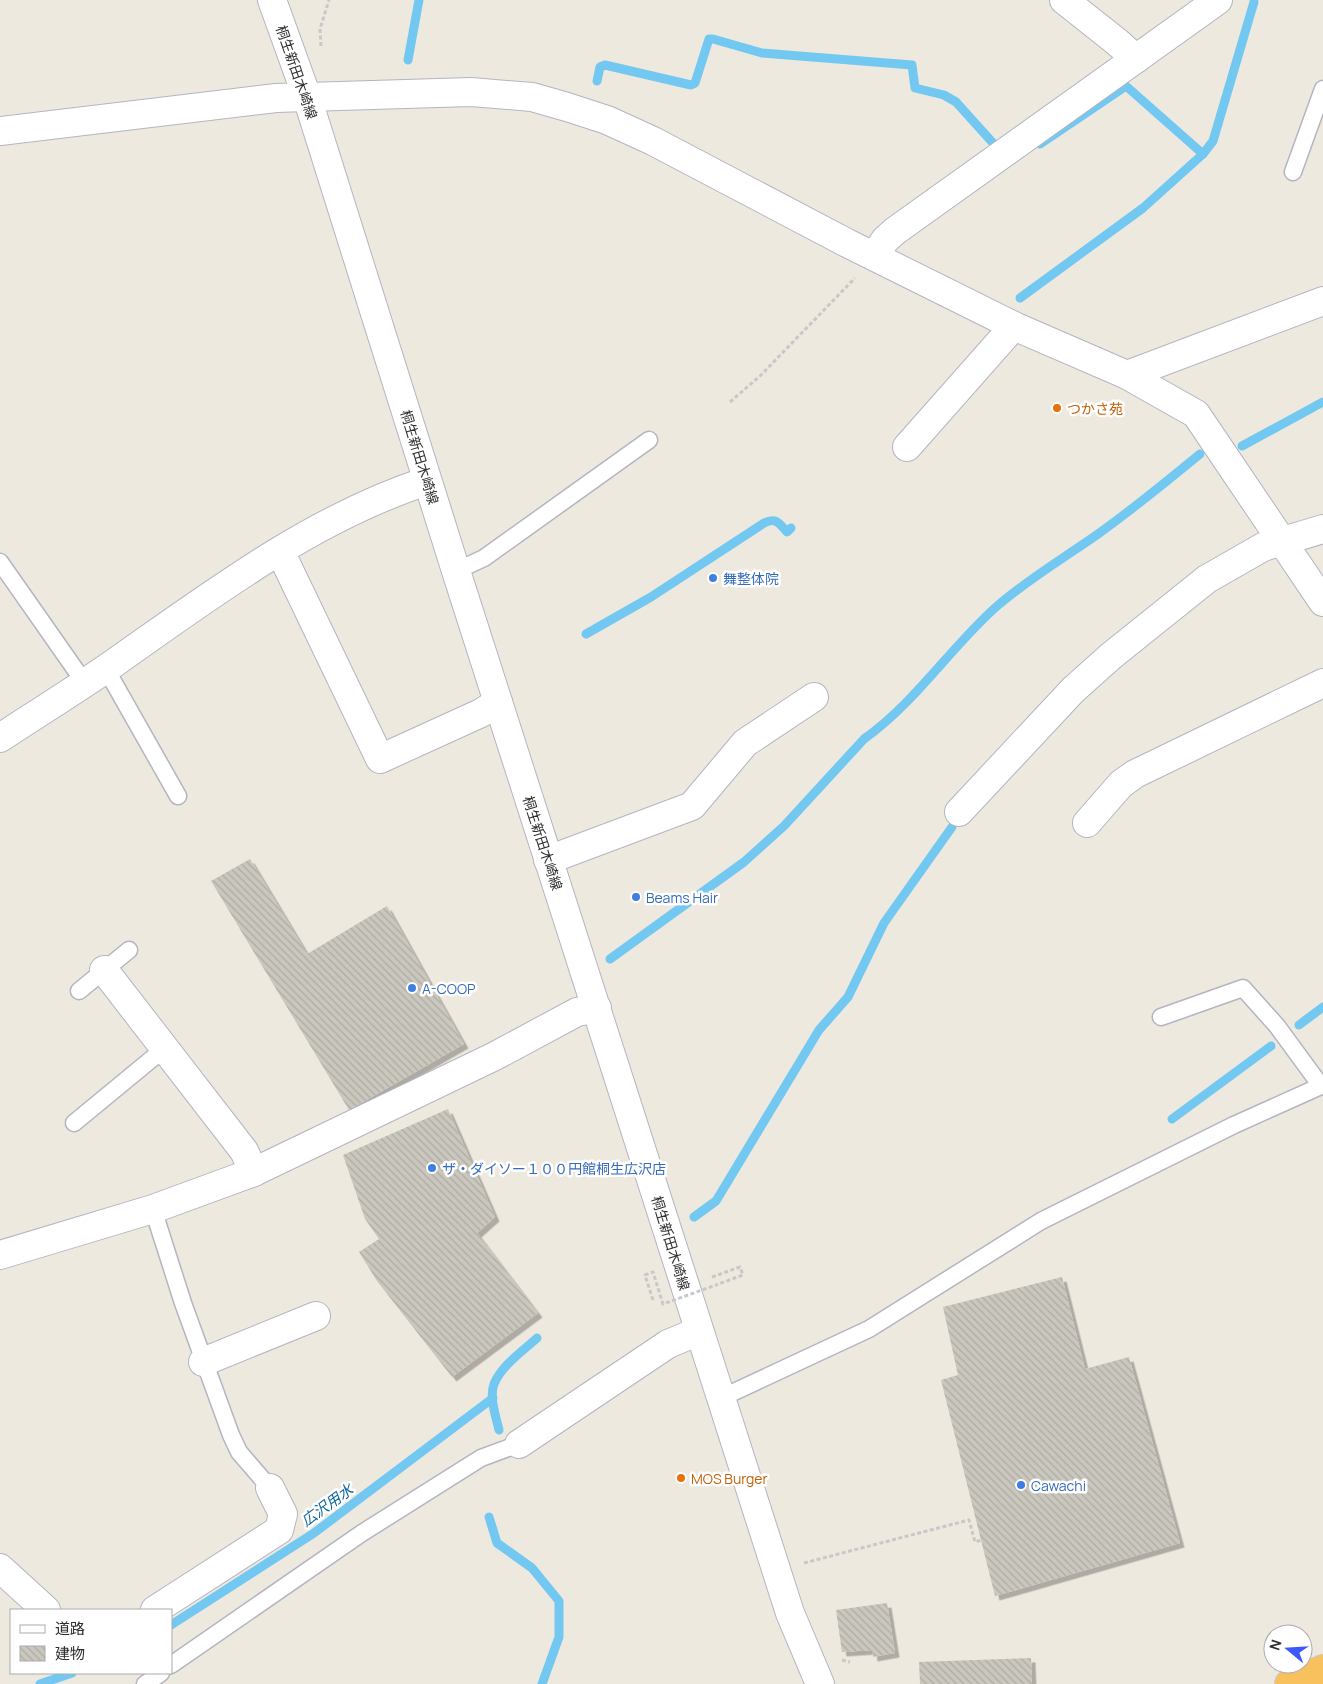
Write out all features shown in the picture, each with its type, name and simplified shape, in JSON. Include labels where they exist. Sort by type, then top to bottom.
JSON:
[{"type":"highway","points":[[1289,1684],[1323,1669]]},
{"type":"street","name":"桐生新田木崎線","points":[[272,0],[307,97],[427,481],[790,1613],[820,1684]]},
{"type":"street","points":[[1064,0],[1136,59]]},
{"type":"street","points":[[868,264],[884,240],[895,231],[1218,0]]},
{"type":"street","points":[[0,131],[276,98],[470,92],[532,97],[607,120],[653,140],[868,264],[1127,376],[1196,414],[1323,602]]},
{"type":"street","points":[[1127,376],[1323,301]]},
{"type":"street","points":[[907,447],[1014,326]]},
{"type":"street","points":[[0,738],[206,598],[280,551],[344,517],[408,487],[427,481]]},
{"type":"street","points":[[959,812],[1073,690],[1111,656],[1208,579],[1263,547],[1323,529]]},
{"type":"street","points":[[280,551],[380,759],[481,712],[498,702]]},
{"type":"street","points":[[1087,823],[1121,784],[1135,774],[1323,683]]},
{"type":"street","points":[[548,860],[692,806],[745,743],[814,697]]},
{"type":"street","points":[[104,970],[244,1151],[254,1172]]},
{"type":"street","points":[[0,1256],[153,1208],[254,1172],[495,1056],[577,1012],[597,1008]]},
{"type":"street","points":[[203,1362],[316,1316]]},
{"type":"street","points":[[519,1444],[668,1344],[699,1331]]},
{"type":"street","points":[[156,1609],[279,1530],[283,1514],[270,1488]]},
{"type":"street","points":[[0,1568],[45,1609]]},
{"type":"lane","points":[[1293,172],[1323,89]]},
{"type":"lane","points":[[456,571],[484,558],[649,440]]},
{"type":"lane","points":[[0,562],[95,675],[178,796]]},
{"type":"lane","points":[[79,991],[129,950]]},
{"type":"lane","points":[[721,1398],[869,1329],[1041,1221],[1234,1125],[1322,1085],[1277,1026],[1243,988],[1162,1017]]},
{"type":"lane","points":[[74,1123],[165,1048]]},
{"type":"lane","points":[[153,1208],[203,1362],[239,1452],[270,1488]]},
{"type":"lane","points":[[172,1665],[362,1533],[481,1458],[519,1444]]},
{"type":"lane","points":[[145,1684],[160,1674]]},
{"type":"path","points":[[730,402],[760,376],[868,264]]},
{"type":"path","points":[[653,1300],[645,1275],[653,1272],[663,1304],[743,1275],[740,1267],[715,1276]]},
{"type":"path","points":[[800,1564],[969,1520],[975,1542],[981,1540]]},
{"type":"building","points":[[250,859],[307,954],[387,906],[464,1044],[349,1110],[211,881]]},
{"type":"building","points":[[448,1109],[495,1217],[477,1233],[538,1313],[452,1377],[377,1281],[359,1252],[379,1239],[365,1219],[343,1155]]},
{"type":"building","points":[[1062,1277],[1085,1369],[1129,1357],[1180,1543],[995,1596],[941,1380],[958,1375],[943,1307]]},
{"type":"building","points":[[887,1603],[895,1653],[873,1657],[872,1650],[842,1652],[836,1610]]},
{"type":"building","points":[[1031,1658],[1032,1684],[920,1684],[919,1662]]},
{"type":"waterway","points":[[408,60],[419,0]]},
{"type":"waterway","points":[[1020,298],[1143,208],[1203,154],[1213,141],[1254,2]]},
{"type":"waterway","points":[[597,81],[600,67],[605,65],[691,85],[695,83],[709,39],[762,53],[912,65],[915,88],[944,95],[956,102],[993,143]]},
{"type":"waterway","points":[[1040,144],[1126,86],[1203,154]]},
{"type":"waterway","points":[[1242,446],[1323,402]]},
{"type":"waterway","points":[[610,959],[744,862],[784,826],[864,739],[900,709],[996,607],[1033,578],[1124,515],[1200,454]]},
{"type":"waterway","points":[[586,634],[651,597],[764,523],[774,521],[787,532],[791,528]]},
{"type":"waterway","points":[[694,1217],[716,1201],[819,1030],[848,997],[884,923],[952,827]]},
{"type":"waterway","points":[[1299,1025],[1323,1007]]},
{"type":"waterway","points":[[1172,1119],[1271,1046]]},
{"type":"waterway","points":[[499,1430],[492,1395],[494,1384],[507,1365],[537,1338]]},
{"type":"waterway","name":"広沢用水","points":[[172,1624],[314,1533],[493,1398]]},
{"type":"waterway","points":[[489,1517],[497,1543],[532,1568],[559,1601],[559,1637],[542,1684]]},
{"type":"waterway","name":"広沢用水","points":[[40,1684],[69,1674]]},
{"type":"place","name":"つかさ苑","points":[[1057,408]]},
{"type":"place","name":"舞整体院","points":[[713,578]]},
{"type":"place","name":"Beams Hair","points":[[636,897]]},
{"type":"place","name":"A-COOP","points":[[412,988]]},
{"type":"place","name":"ザ・ダイソー１００円館桐生広沢店","points":[[432,1168]]},
{"type":"place","name":"MOS Burger","points":[[681,1478]]},
{"type":"place","name":"Cawachi","points":[[1021,1485]]}]
